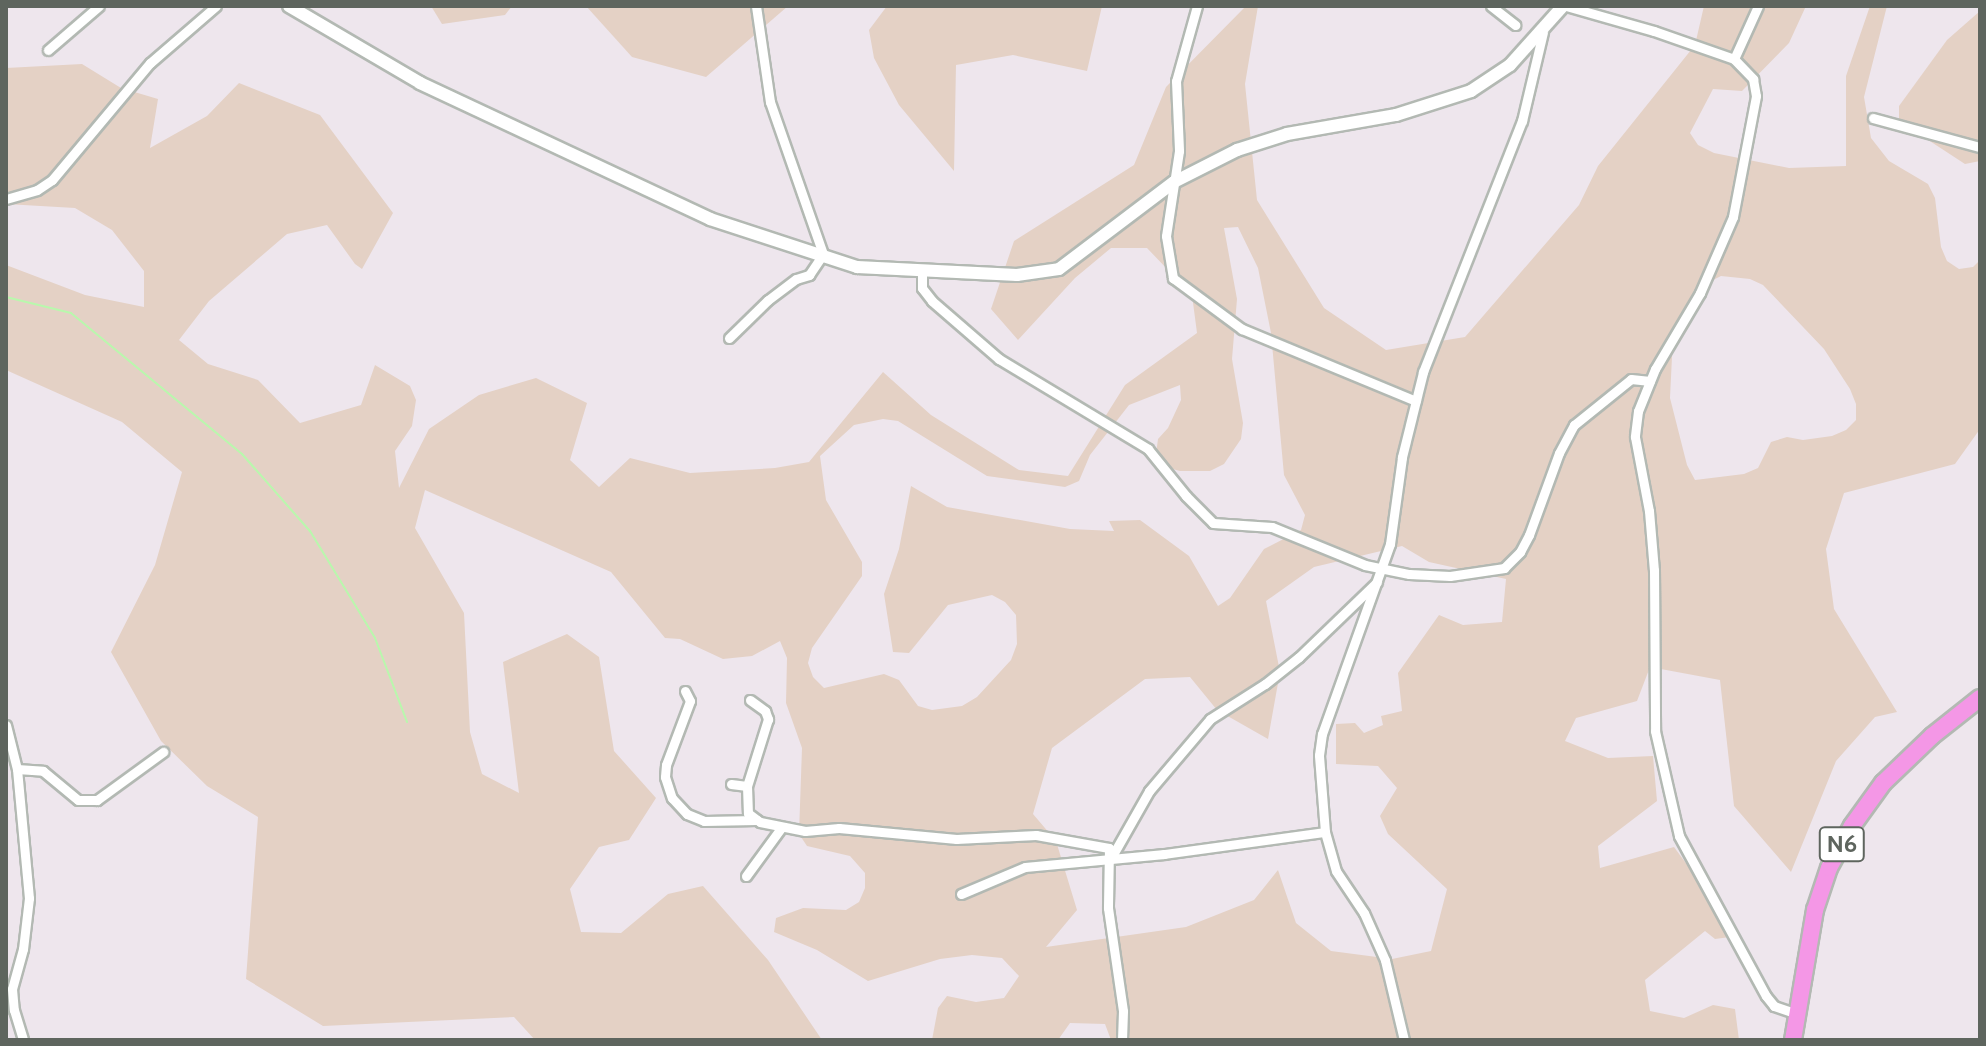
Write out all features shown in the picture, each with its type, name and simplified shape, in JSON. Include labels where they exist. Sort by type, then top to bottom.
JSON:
[{"type":"highway","name":"N6","points":[[1793,1040],[1815,910],[1829,868],[1852,826],[1883,783],[1932,736],[1980,698]]},
{"type":"street","points":[[48,50],[99,6]]},
{"type":"street","points":[[6,199],[37,190],[52,180],[150,63],[216,6]]},
{"type":"street","points":[[289,6],[420,83],[710,219],[857,267],[1017,275],[1059,269],[1174,182],[1219,158],[1269,138],[1396,115],[1471,91],[1500,75],[1564,6],[1654,31],[1734,59],[1753,79],[1756,96],[1733,217],[1707,279],[1650,381],[1638,411],[1635,437],[1649,511],[1654,570],[1655,731],[1675,823],[1687,857],[1710,888],[1766,996],[1774,1006],[1797,1014]]},
{"type":"street","points":[[756,6],[770,102],[823,254]]},
{"type":"street","points":[[1197,6],[1176,81],[1179,151],[1166,236],[1173,278],[1242,329],[1416,401]]},
{"type":"street","points":[[1491,6],[1515,25]]},
{"type":"street","points":[[1734,59],[1758,6]]},
{"type":"street","points":[[1404,1040],[1385,960],[1364,913],[1336,871],[1325,832],[1319,755],[1322,734],[1390,544],[1402,457],[1423,372],[1465,259],[1518,132],[1535,80],[1543,32]]},
{"type":"street","points":[[1873,118],[1980,147]]},
{"type":"street","points":[[729,338],[768,300],[796,279],[809,275],[823,254]]},
{"type":"street","points":[[922,271],[922,288],[932,301],[988,350],[1148,449],[1186,496],[1213,523],[1272,527],[1381,574],[1450,576],[1504,568],[1520,552],[1529,535],[1559,453],[1574,425],[1631,379],[1640,377],[1650,381]]},
{"type":"street","points":[[1111,858],[1149,791],[1210,719],[1290,664],[1381,574]]},
{"type":"street","points":[[685,691],[690,701],[666,765],[665,777],[672,798],[679,808],[704,821],[760,820]]},
{"type":"street","points":[[750,700],[765,711],[768,719],[747,786],[748,813],[760,820],[781,828],[805,831],[855,829],[956,839],[1052,837],[1106,846],[1111,858],[1108,908],[1123,1011],[1122,1040]]},
{"type":"street","points":[[6,725],[17,769],[29,898],[23,949],[12,989],[14,1010],[23,1040]]},
{"type":"street","points":[[17,769],[43,771],[78,800],[97,800],[163,752]]},
{"type":"street","points":[[731,784],[747,786]]},
{"type":"street","points":[[746,876],[781,828]]},
{"type":"street","points":[[961,894],[1025,867],[1325,832]]},
{"type":"shaded area","points":[[431,6],[512,6],[505,15],[442,24]]},
{"type":"shaded area","points":[[586,6],[788,6],[706,77],[632,57]]},
{"type":"shaded area","points":[[887,6],[1102,6],[1087,71],[1013,55],[956,65],[954,171],[899,105],[874,58],[869,30]]},
{"type":"shaded area","points":[[1246,6],[1258,6],[1245,84],[1257,200],[1324,308],[1386,350],[1465,337],[1579,205],[1598,166],[1695,45],[1704,6],[1806,6],[1789,43],[1742,91],[1713,89],[1690,133],[1698,145],[1714,153],[1789,168],[1846,166],[1846,76],[1870,6],[1887,6],[1864,97],[1871,138],[1889,161],[1928,184],[1935,198],[1941,247],[1947,261],[1959,269],[1973,267],[1980,260],[1980,429],[1955,464],[1844,493],[1826,549],[1834,609],[1897,712],[1875,717],[1836,761],[1791,872],[1734,806],[1720,680],[1650,667],[1637,701],[1576,718],[1565,741],[1608,758],[1653,756],[1657,801],[1598,846],[1600,868],[1674,847],[1710,896],[1730,937],[1715,939],[1705,931],[1645,980],[1650,1011],[1684,1018],[1713,1005],[1735,1009],[1739,1040],[1111,1040],[1105,1024],[1070,1023],[1058,1040],[932,1040],[938,1008],[947,996],[976,1002],[1004,998],[1019,976],[1002,958],[972,955],[940,959],[868,981],[817,950],[774,932],[776,918],[803,908],[846,910],[859,902],[865,888],[865,873],[850,856],[807,846],[799,834],[802,748],[786,703],[787,658],[780,641],[752,656],[723,659],[680,639],[665,638],[611,572],[425,490],[415,528],[464,613],[470,732],[482,774],[519,793],[503,662],[567,634],[599,657],[614,751],[656,798],[629,840],[599,847],[570,889],[581,932],[621,933],[668,894],[703,886],[768,960],[822,1040],[535,1040],[514,1017],[323,1026],[246,979],[258,817],[207,786],[161,741],[111,652],[155,565],[182,472],[122,422],[6,370],[6,265],[85,295],[144,307],[144,271],[112,230],[75,208],[6,204],[6,68],[82,64],[121,88],[158,99],[150,148],[207,116],[239,83],[320,115],[393,213],[362,269],[327,225],[287,234],[209,301],[179,340],[208,364],[258,380],[300,423],[361,405],[375,365],[410,386],[416,400],[412,426],[395,451],[399,488],[429,429],[479,395],[536,378],[587,403],[570,460],[599,487],[630,458],[690,473],[775,468],[809,462],[883,372],[931,415],[1019,470],[1068,476],[1125,385],[1197,333],[1192,295],[1147,248],[1111,248],[1075,278],[1018,340],[991,309],[1014,241],[1134,165],[1166,87]],"holes":[[[1238,227],[1258,268],[1271,333],[1284,475],[1305,515],[1301,530],[1264,549],[1230,598],[1218,606],[1189,556],[1140,520],[1109,521],[1114,531],[1070,529],[947,507],[911,486],[899,549],[884,594],[893,652],[909,653],[948,605],[992,595],[1005,602],[1016,615],[1017,644],[1011,660],[977,697],[962,706],[932,710],[918,706],[899,680],[884,674],[824,688],[813,677],[808,663],[812,648],[862,576],[862,562],[826,500],[820,456],[854,425],[883,419],[898,421],[987,476],[1065,487],[1079,481],[1090,455],[1129,405],[1180,385],[1181,400],[1168,428],[1158,439],[1156,454],[1165,467],[1180,471],[1210,471],[1224,464],[1241,439],[1243,423],[1232,359],[1237,299],[1224,228]],[[1721,276],[1750,279],[1763,285],[1824,349],[1850,389],[1856,404],[1856,420],[1846,430],[1832,436],[1803,440],[1787,437],[1771,442],[1758,468],[1744,474],[1695,480],[1687,465],[1670,398],[1673,336],[1707,283]],[[1402,546],[1429,562],[1506,579],[1502,622],[1463,625],[1439,615],[1398,673],[1402,711],[1381,716],[1383,725],[1364,733],[1355,723],[1336,724],[1336,764],[1378,766],[1397,788],[1380,816],[1388,834],[1447,889],[1431,951],[1392,959],[1331,951],[1296,923],[1278,870],[1254,900],[1186,927],[1046,947],[1077,910],[1056,841],[1033,814],[1052,748],[1145,679],[1190,677],[1217,710],[1268,739],[1280,672],[1266,601],[1314,567]]]},
{"type":"shaded area","points":[[1980,11],[1980,161],[1965,164],[1899,121],[1899,106],[1947,40]]},
{"type":"waterway","points":[[6,297],[71,313],[242,454],[310,531],[375,638],[407,722]]}]
